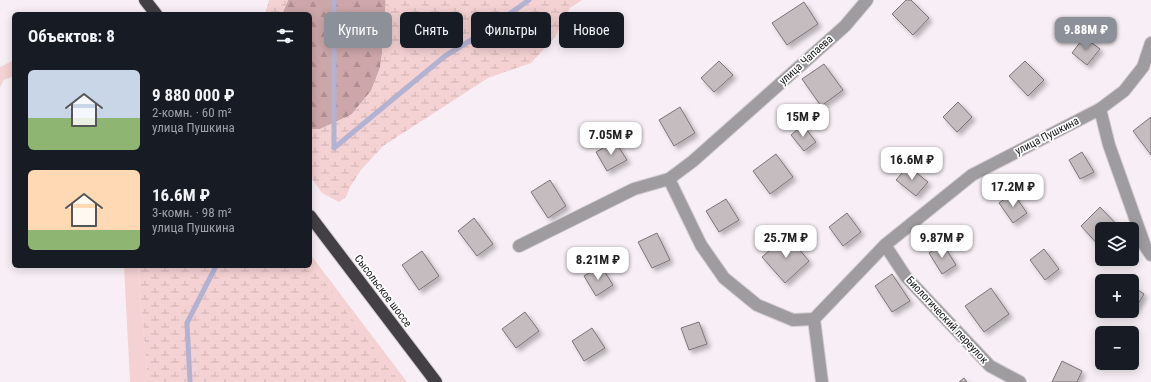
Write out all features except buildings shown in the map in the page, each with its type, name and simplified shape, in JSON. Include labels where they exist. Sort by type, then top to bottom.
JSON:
[{"type":"highway","points":[[145,0],[154,12]]},
{"type":"highway","name":"Сысольское шоссе","points":[[312,219],[436,382]]},
{"type":"street","name":"улица Чапаева","points":[[519,246],[634,189],[668,179],[693,161],[845,26],[867,0]]},
{"type":"street","name":"улица Пушкина","points":[[814,319],[885,246],[972,175],[1100,109],[1124,91],[1143,67],[1151,44]]},
{"type":"street","points":[[1100,109],[1109,144],[1145,246],[1151,256]]},
{"type":"street","points":[[668,179],[701,245],[724,278],[757,305],[793,320],[814,319],[822,382]]},
{"type":"street","name":"Биологический переулок","points":[[885,246],[906,277],[990,366],[1020,382]]},
{"type":"green space","points":[[269,0],[288,0],[283,12],[266,12]]},
{"type":"green space","points":[[288,0],[385,0],[385,12],[324,12],[324,48],[382,48],[380,68],[371,91],[351,115],[320,129],[312,129],[312,12],[283,12]]},
{"type":"green space","points":[[385,0],[582,0],[570,8],[568,12],[559,12],[559,29],[551,41],[551,12],[471,12],[471,48],[545,48],[531,63],[488,78],[383,146],[361,170],[350,187],[346,197],[339,202],[322,193],[312,179],[312,129],[320,129],[351,115],[371,91],[380,68],[382,48],[392,48],[392,12],[385,12]]},
{"type":"green space","points":[[12,61],[12,77],[4,80],[0,87],[0,67]]},
{"type":"green space","points":[[312,257],[407,382],[400,382],[312,266]]},
{"type":"green space","points":[[312,266],[400,382],[148,382],[138,268],[312,268]]},
{"type":"green space","points":[[124,268],[138,268],[148,382],[130,382]]},
{"type":"waterway","points":[[334,0],[334,148]]},
{"type":"waterway","points":[[334,148],[445,56],[481,34],[529,0]]},
{"type":"waterway","points":[[190,382],[187,323],[215,268]]}]
